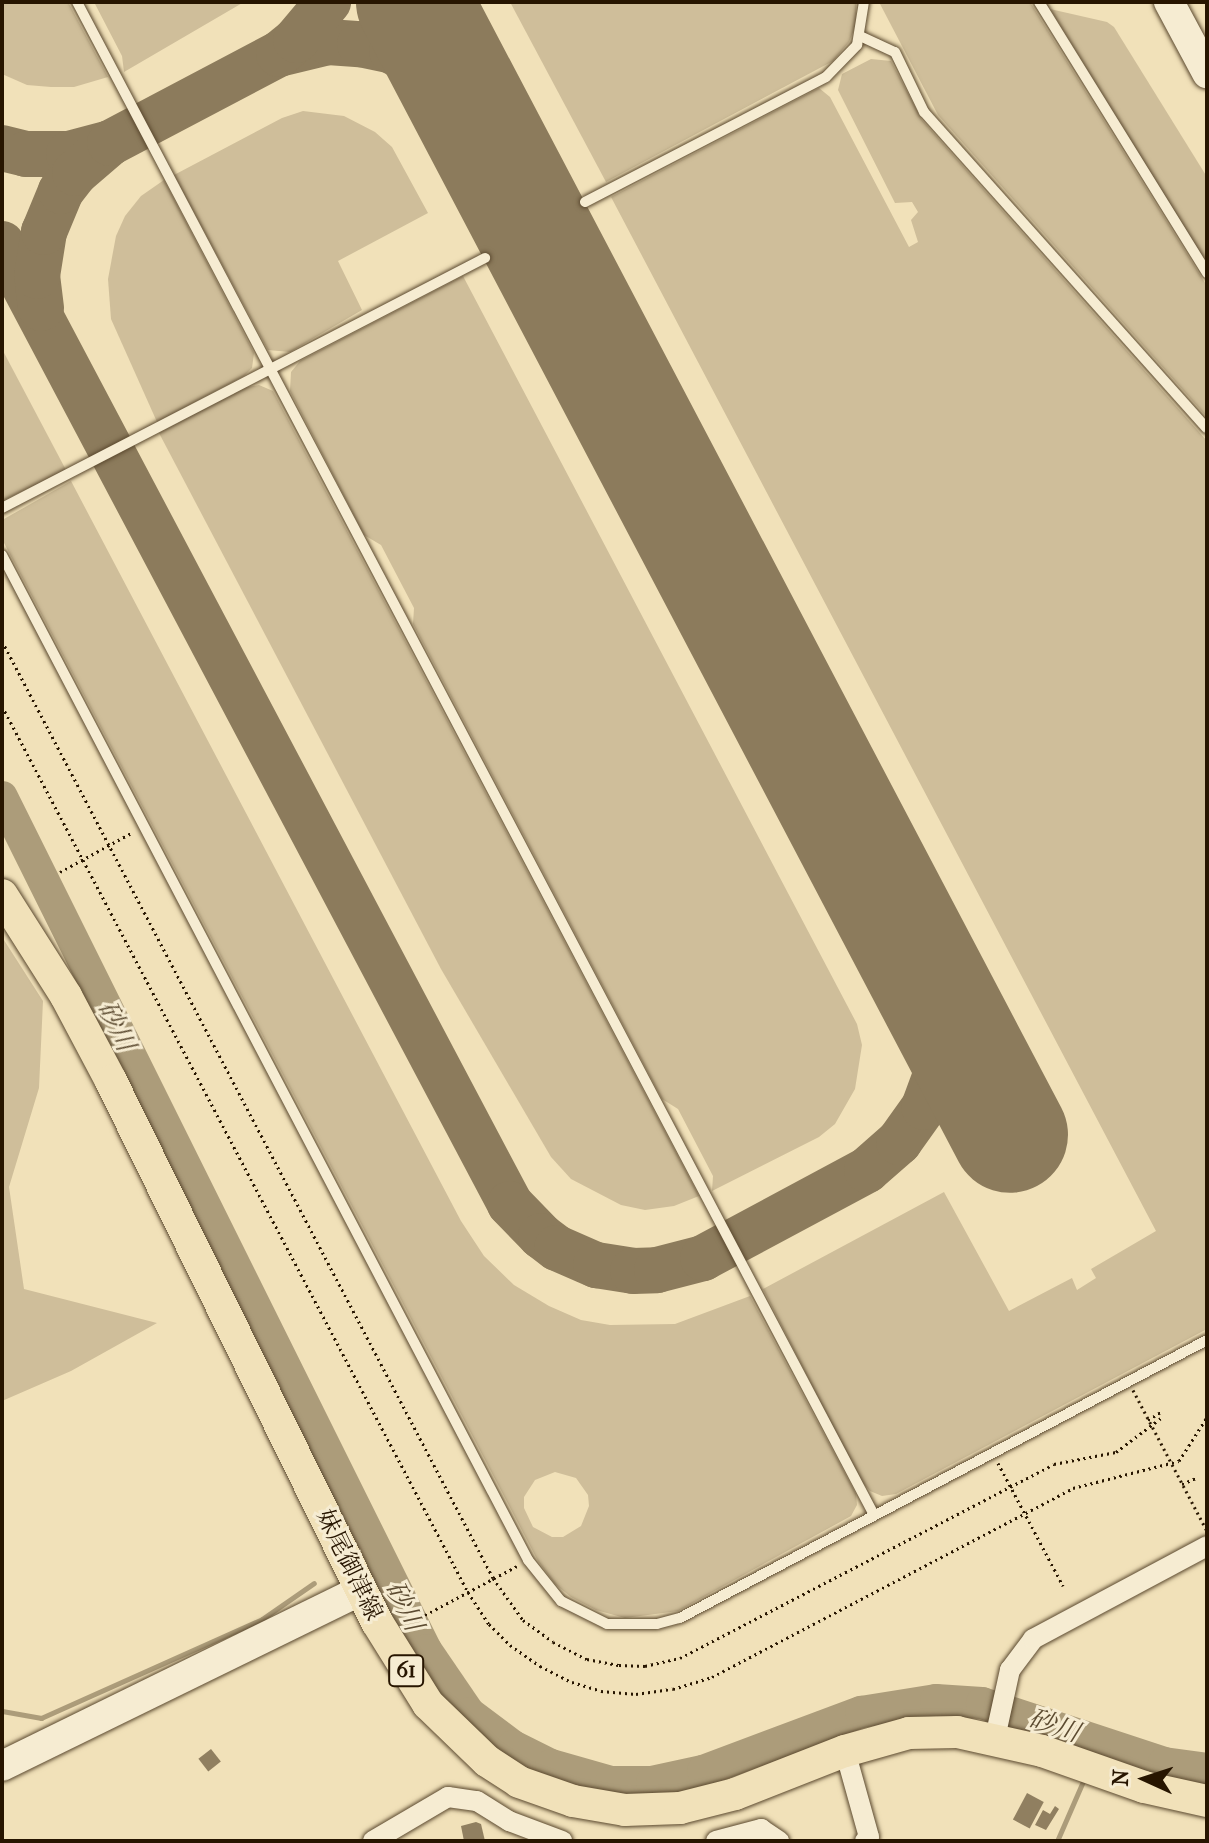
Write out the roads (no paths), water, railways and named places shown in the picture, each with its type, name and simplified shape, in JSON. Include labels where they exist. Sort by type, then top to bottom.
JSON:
[{"type":"main road","name":"妹尾御津線","points":[[2,895],[66,996],[111,1081],[361,1590],[428,1704],[487,1761],[519,1782],[573,1801],[625,1810],[680,1808],[735,1794],[845,1751],[909,1733],[957,1732],[998,1720],[1144,1787],[1207,1801]]},
{"type":"street","points":[[1169,2],[1207,73]]},
{"type":"street","points":[[998,1720],[1010,1670],[1033,1639],[1207,1546]]},
{"type":"street","points":[[2,1766],[361,1590]]},
{"type":"street","points":[[845,1751],[869,1837],[865,1841]]},
{"type":"street","points":[[373,1841],[448,1797],[477,1801],[509,1821],[562,1841]]},
{"type":"street","points":[[716,1841],[761,1829],[779,1841]]},
{"type":"lane","points":[[77,2],[874,1515]]},
{"type":"lane","points":[[585,202],[826,77],[851,53],[860,36],[864,2]]},
{"type":"lane","points":[[1039,2],[1207,273]]},
{"type":"lane","points":[[860,36],[895,52],[924,112],[1207,428]]},
{"type":"lane","points":[[2,508],[485,258]]},
{"type":"lane","points":[[2,555],[528,1560],[561,1601],[607,1624],[657,1624],[680,1618],[1207,1340]]},
{"type":"waterway","name":"砂川","points":[[2,797],[426,1650],[469,1713],[513,1746],[551,1765],[611,1782],[652,1782],[703,1771],[861,1712],[936,1700],[982,1703],[1164,1763],[1207,1769]]},
{"type":"waterway","name":"砂川","points":[[367,1545],[372,1541]]},
{"type":"waterway","points":[[2,1711],[41,1718],[262,1619],[314,1583]]},
{"type":"waterway","name":"砂川","points":[[1097,1748],[1100,1742]]},
{"type":"waterway","points":[[1057,1841],[1084,1779]]}]
